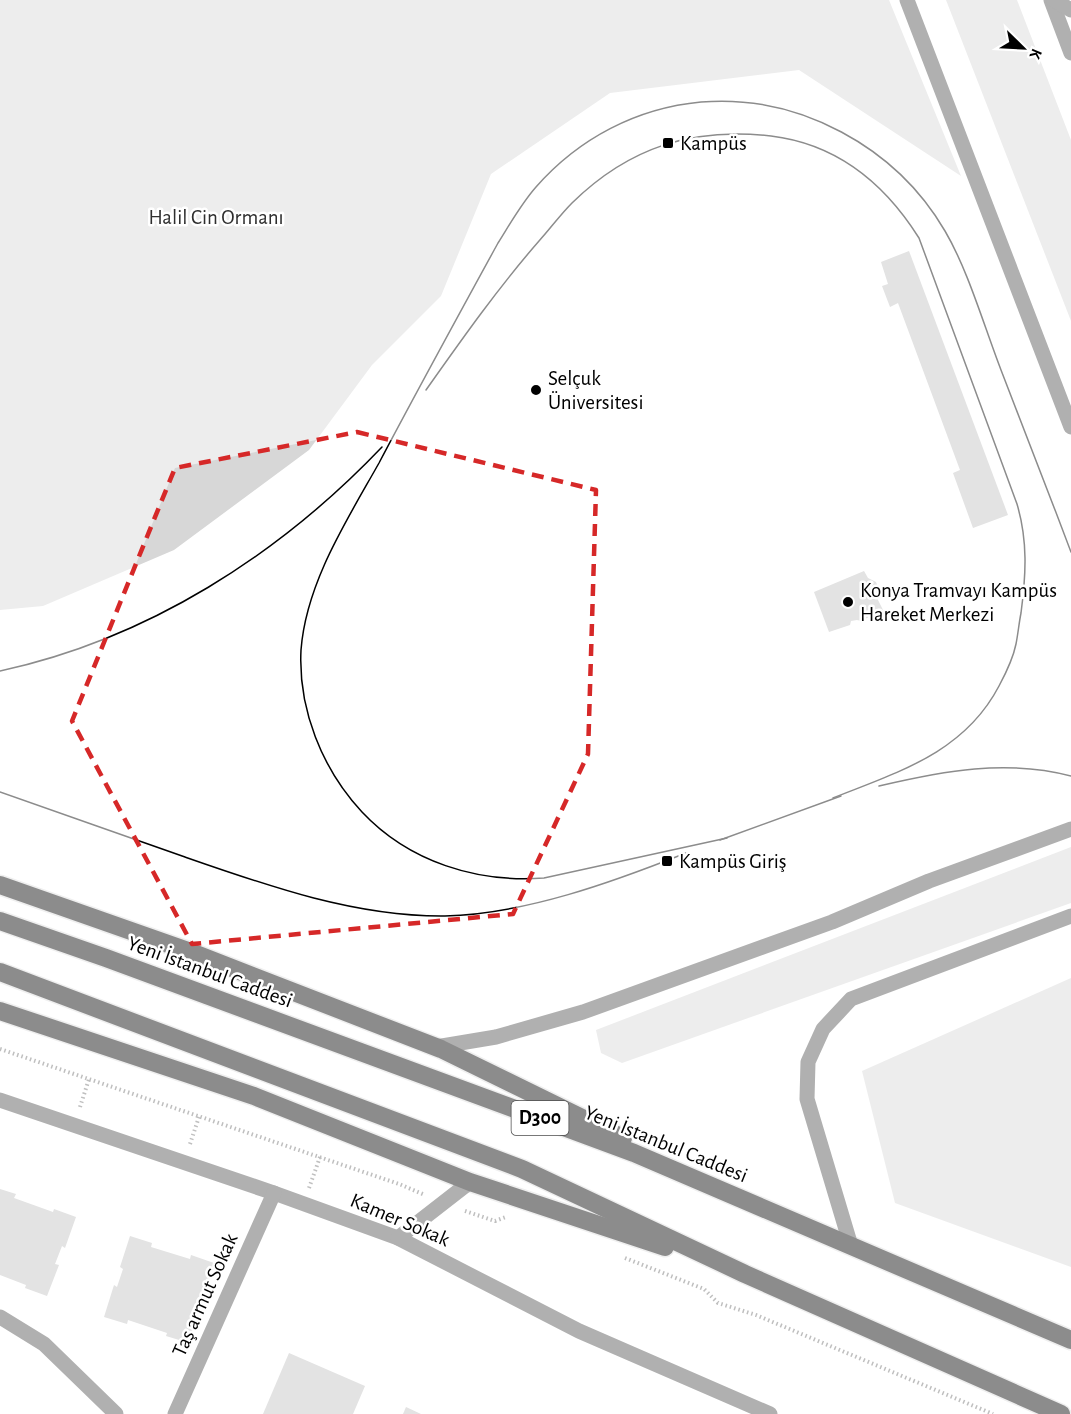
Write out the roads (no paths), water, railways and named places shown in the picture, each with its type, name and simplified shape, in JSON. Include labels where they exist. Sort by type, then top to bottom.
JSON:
[{"type":"highway","points":[[0,885],[188,951],[436,1047],[792,1220]]},
{"type":"highway","name":"Yeni İstanbul Caddesi","points":[[0,921],[634,1153],[1071,1340]]},
{"type":"highway","name":"D300","points":[[0,972],[522,1169],[745,1274],[1061,1414]]},
{"type":"highway","points":[[0,1011],[255,1096],[470,1182],[745,1274]]},
{"type":"street","points":[[907,0],[1071,428]]},
{"type":"street","points":[[1053,0],[1071,10]]},
{"type":"street","points":[[1053,0],[1071,52]]},
{"type":"street","points":[[436,1047],[496,1037],[583,1012],[821,926],[929,881],[1071,829]]},
{"type":"street","points":[[851,1246],[807,1099],[808,1062],[823,1029],[850,999],[1071,916]]},
{"type":"street","name":"Kamer Sokak","points":[[0,1100],[274,1193],[398,1238],[579,1330],[770,1414]]},
{"type":"street","points":[[398,1238],[470,1182]]},
{"type":"street","name":"Taş armut Sokak","points":[[175,1414],[274,1193]]},
{"type":"street","points":[[0,1317],[44,1344],[116,1414]]},
{"type":"tram line","points":[[727,838],[544,878],[494,877],[446,866],[401,844],[362,812],[335,777],[315,737],[308,716],[301,672],[301,650],[304,625],[319,576],[498,243],[531,194],[571,154],[590,140],[632,119],[677,105],[701,102],[738,102],[774,107],[808,117],[841,132],[872,151],[900,174],[924,201],[953,246],[1071,552]]},
{"type":"tram line","points":[[426,390],[495,295],[568,208],[594,184],[639,155],[689,138],[715,135],[742,134],[795,140],[838,158],[875,184],[891,200],[919,238],[1017,504],[1023,531],[1024,585],[1017,640],[1007,671],[984,709],[967,728],[948,744],[905,769],[833,798]]},
{"type":"tram line","points":[[0,671],[55,657],[108,638],[159,615],[208,588],[255,557],[300,523],[382,447]]},
{"type":"tram line","points":[[879,786],[975,769],[1023,768],[1071,776]]},
{"type":"tram line","points":[[0,792],[280,889],[346,905],[412,915],[475,914],[537,903],[629,875],[686,853]]},
{"type":"tram line","points":[[720,840],[841,796]]},
{"type":"place","name":"Kampüs","points":[[668,143]]},
{"type":"place","name":"Selçuk Üniversitesi","points":[[536,390]]},
{"type":"place","name":"Konya Tramvayı Kampüs Hareket Merkezi","points":[[848,602]]},
{"type":"place","name":"Kampüs Giriş","points":[[667,861]]},
{"type":"park label","name":"Halil Cin Ormanı","points":[[216,217]]}]
